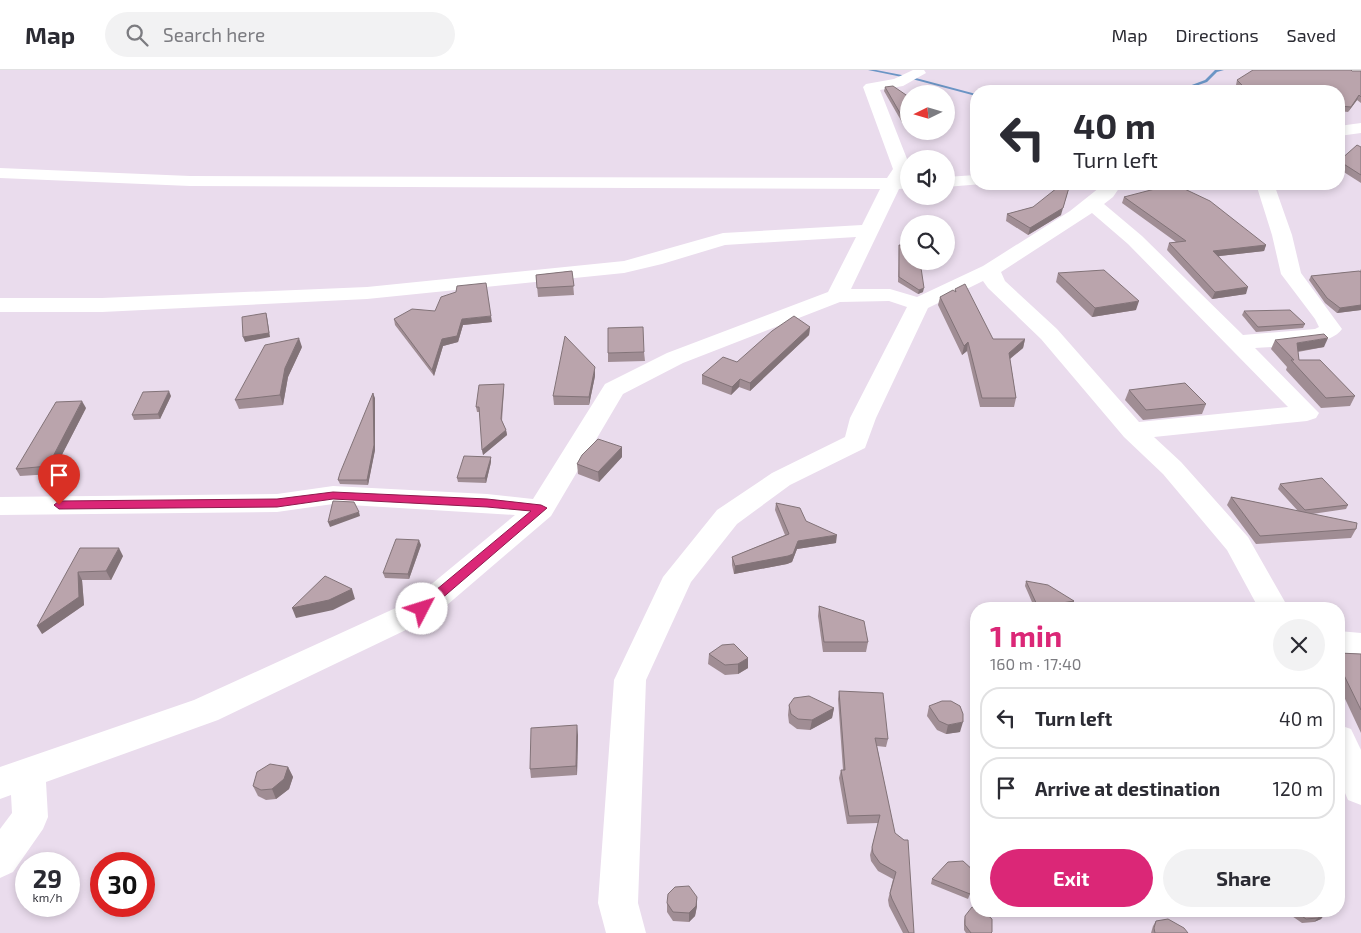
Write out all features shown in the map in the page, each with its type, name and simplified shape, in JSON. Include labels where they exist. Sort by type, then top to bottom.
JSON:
[{"type":"street","points":[[1352,70],[1358,70]]},
{"type":"street","points":[[900,164],[871,87],[898,83],[914,76]]},
{"type":"street","points":[[1345,130],[1361,128]]},
{"type":"street","points":[[0,173],[190,181],[900,184]]},
{"type":"street","points":[[955,181],[970,180]]},
{"type":"street","points":[[838,296],[869,230],[900,184]]},
{"type":"street","points":[[626,933],[618,903],[630,680],[678,577],[727,517],[781,479],[856,442],[863,418],[919,304],[990,270],[1006,256],[1094,205],[1108,190]]},
{"type":"street","points":[[1236,343],[1320,336],[1331,329],[1325,318],[1291,274],[1282,235],[1267,190]]},
{"type":"street","points":[[1094,205],[1141,246],[1307,414],[1133,431]]},
{"type":"street","points":[[0,306],[102,305],[367,294],[624,267],[655,260],[723,239],[869,230]]},
{"type":"street","points":[[990,270],[995,284],[1049,334],[1133,431],[1172,468],[1238,544],[1270,602]]},
{"type":"street","points":[[0,860],[30,817],[14,778],[206,710],[422,609],[541,508],[614,389],[675,358],[838,296],[890,295],[919,304]]},
{"type":"street","points":[[0,506],[277,503],[333,495],[487,503],[541,508]]},
{"type":"street","points":[[1345,644],[1361,644]]},
{"type":"street","points":[[1345,753],[1361,789]]},
{"type":"building","points":[[1253,70],[1361,71],[1361,97],[1359,95],[1351,107],[1345,106],[1345,85],[1242,85],[1237,80]]},
{"type":"building","points":[[893,86],[900,91],[900,113],[885,87]]},
{"type":"building","points":[[1357,145],[1361,147],[1361,175],[1345,165],[1345,156]]},
{"type":"building","points":[[1054,190],[1068,190],[1063,208],[1030,228],[1007,214],[1033,207]]},
{"type":"building","points":[[1151,190],[1187,190],[1210,201],[1266,245],[1213,251],[1248,287],[1215,292],[1169,243],[1186,241],[1124,197]]},
{"type":"building","points":[[899,245],[900,270],[921,270],[924,288],[919,290],[899,277]]},
{"type":"building","points":[[1104,270],[1139,301],[1095,308],[1058,273]]},
{"type":"building","points":[[572,271],[574,286],[537,288],[536,275]]},
{"type":"building","points":[[1361,272],[1361,305],[1340,308],[1327,298],[1311,276]]},
{"type":"building","points":[[486,283],[491,316],[462,319],[457,336],[442,339],[432,370],[394,319],[412,309],[435,311],[441,297],[456,292],[457,286]]},
{"type":"building","points":[[965,284],[993,339],[1025,339],[1009,353],[1016,398],[982,398],[968,342],[964,346],[940,297],[953,290],[956,292],[955,289]]},
{"type":"building","points":[[1290,310],[1305,324],[1258,327],[1244,311]]},
{"type":"building","points":[[266,313],[269,333],[243,337],[242,317]]},
{"type":"building","points":[[794,316],[810,327],[750,383],[740,379],[732,387],[702,375],[723,357],[737,362],[772,331]]},
{"type":"building","points":[[643,327],[644,352],[608,353],[608,328]]},
{"type":"building","points":[[1324,334],[1328,338],[1297,343],[1299,360],[1320,360],[1355,396],[1326,398],[1275,340]]},
{"type":"building","points":[[565,336],[595,367],[589,397],[553,396]]},
{"type":"building","points":[[299,338],[285,368],[280,395],[235,400],[265,345]]},
{"type":"building","points":[[1185,383],[1206,404],[1146,410],[1129,390]]},
{"type":"building","points":[[504,384],[501,419],[506,430],[482,450],[479,407],[476,407],[479,385]]},
{"type":"building","points":[[169,391],[158,414],[132,415],[143,392]]},
{"type":"building","points":[[373,393],[374,445],[367,480],[338,480],[340,473]]},
{"type":"building","points":[[82,401],[48,466],[16,469],[56,402]]},
{"type":"building","points":[[598,439],[622,447],[598,472],[577,464],[582,455]]},
{"type":"building","points":[[464,456],[491,457],[485,478],[457,478]]},
{"type":"building","points":[[1322,478],[1348,505],[1305,510],[1280,484]]},
{"type":"building","points":[[1231,497],[1357,523],[1356,529],[1260,536]]},
{"type":"building","points":[[333,501],[354,502],[359,512],[328,522]]},
{"type":"building","points":[[776,503],[800,508],[806,521],[837,535],[798,541],[793,554],[788,556],[735,566],[732,557],[789,534]]},
{"type":"building","points":[[396,539],[419,540],[408,574],[383,573]]},
{"type":"building","points":[[80,548],[119,548],[106,571],[78,572],[79,597],[37,626]]},
{"type":"building","points":[[325,576],[352,589],[329,600],[292,608]]},
{"type":"building","points":[[1026,581],[1048,585],[1074,601],[1068,602],[1036,602]]},
{"type":"building","points":[[819,606],[864,621],[868,642],[824,642]]},
{"type":"building","points":[[734,644],[748,658],[738,664],[725,665],[709,654],[722,645]]},
{"type":"building","points":[[1345,653],[1361,654],[1361,710],[1345,677]]},
{"type":"building","points":[[839,691],[883,693],[888,739],[875,738],[895,833],[904,840],[908,840],[914,933],[909,933],[890,893],[896,872],[880,863],[873,853],[872,847],[880,815],[849,816],[841,770],[845,770]]},
{"type":"building","points":[[809,696],[834,708],[812,720],[798,719],[791,714],[789,705],[794,698]]},
{"type":"building","points":[[942,701],[951,701],[960,706],[963,722],[948,725],[939,721],[929,706]]},
{"type":"building","points":[[577,725],[576,766],[530,769],[531,728]]},
{"type":"building","points":[[270,764],[288,767],[284,779],[272,789],[261,790],[253,786],[257,772]]},
{"type":"building","points":[[963,861],[970,867],[970,894],[932,879],[948,862]]},
{"type":"building","points":[[689,886],[697,897],[696,906],[689,913],[673,912],[667,903],[668,894],[675,887]]},
{"type":"building","points":[[970,910],[970,917],[990,917],[992,919],[992,932],[971,933],[965,925],[965,916]]},
{"type":"building","points":[[1303,917],[1320,917],[1318,918],[1306,919]]},
{"type":"building","points":[[1168,919],[1184,928],[1188,933],[1155,933],[1156,921]]},
{"type":"waterway","points":[[870,70],[912,78],[970,93]]},
{"type":"waterway","points":[[1195,85],[1206,81],[1216,71],[1222,70]]},
{"type":"route","points":[[59,505],[277,503],[333,495],[487,503],[541,508],[422,609]]}]
